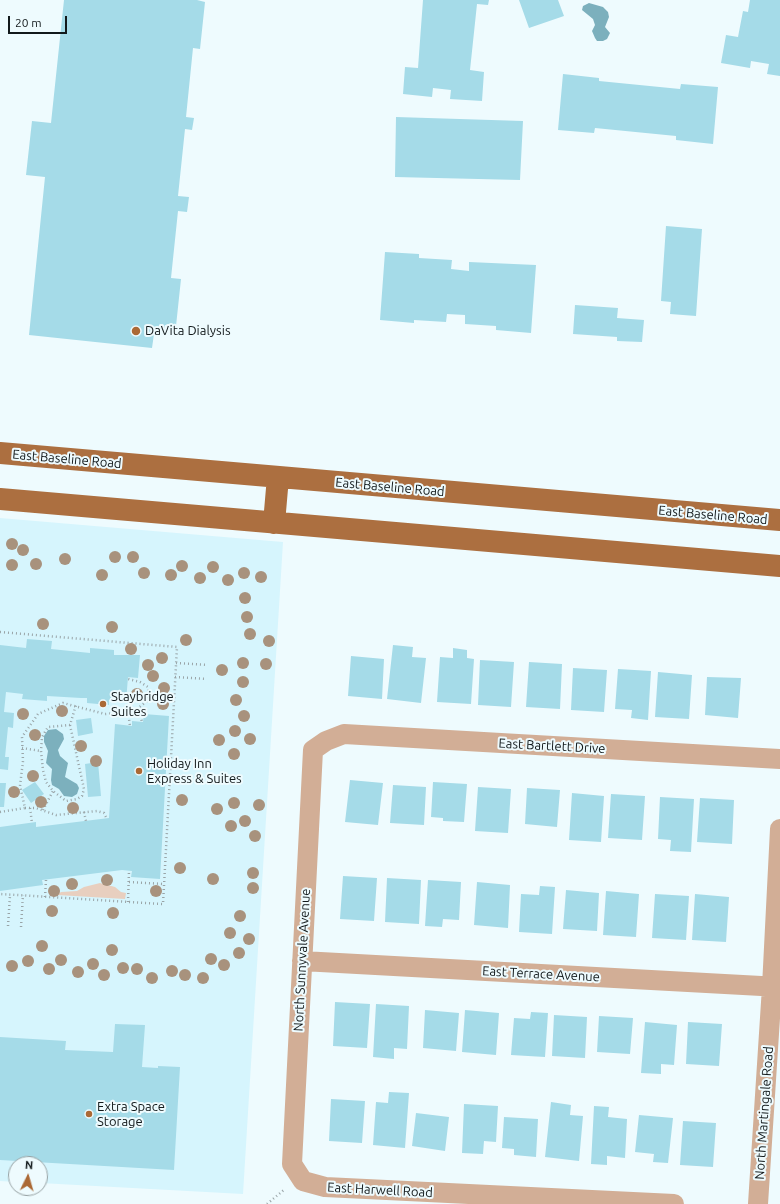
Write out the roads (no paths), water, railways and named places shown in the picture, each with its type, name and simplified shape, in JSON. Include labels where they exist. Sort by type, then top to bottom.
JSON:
[{"type":"main road","name":"East Baseline Road","points":[[0,453],[780,520]]},
{"type":"main road","points":[[274,523],[278,477]]},
{"type":"main road","points":[[0,499],[780,566]]},
{"type":"street","name":"East Bartlett Drive","points":[[326,741],[344,734],[780,759]]},
{"type":"street","name":"North Sunnyvale Avenue","points":[[304,1181],[292,1164],[302,960],[313,750],[326,741]]},
{"type":"street","name":"North Martingale Road","points":[[758,1204],[776,987],[780,829]]},
{"type":"street","name":"East Terrace Avenue","points":[[302,960],[776,987]]},
{"type":"street","name":"East Harwell Road","points":[[304,1181],[325,1187],[674,1204]]},
{"type":"place","name":"DaVita Dialysis","points":[[136,331]]},
{"type":"place","name":"Staybridge Suites","points":[[103,704]]},
{"type":"place","name":"Holiday Inn Express & Suites","points":[[139,771]]},
{"type":"place","name":"Extra Space Storage","points":[[89,1114]]}]
